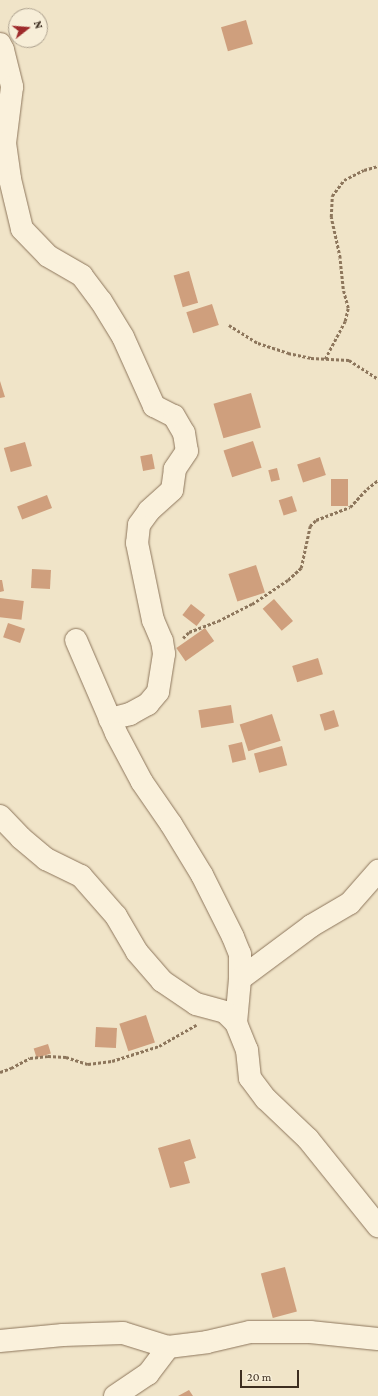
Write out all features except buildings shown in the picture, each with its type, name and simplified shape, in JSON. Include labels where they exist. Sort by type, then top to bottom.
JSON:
[{"type":"street","points":[[0,44],[3,50],[12,87],[4,143],[10,179],[22,229],[48,256],[82,276],[101,301],[123,337],[154,406],[174,416],[184,433],[187,451],[175,469],[172,490],[149,512],[139,525],[137,543],[153,620],[162,641],[164,654],[158,692],[148,704],[130,714],[110,719]]},
{"type":"street","points":[[76,640],[110,719],[142,782],[171,824],[221,910],[240,954],[240,980],[236,1023]]},
{"type":"street","points":[[0,816],[21,838],[46,858],[81,876],[116,916],[137,952],[162,981],[196,1004],[225,1012],[236,1023],[247,1050],[250,1078],[266,1098],[308,1138],[378,1226]]},
{"type":"street","points":[[240,980],[310,926],[350,903],[378,871]]},
{"type":"street","points":[[0,1341],[63,1335],[123,1333],[168,1348],[207,1342],[250,1332],[310,1332],[378,1339]]},
{"type":"street","points":[[115,1396],[148,1374],[168,1348]]},
{"type":"path","points":[[325,359],[345,321],[348,308],[343,289],[340,258],[331,217],[332,196],[344,180],[364,170],[378,166]]},
{"type":"path","points":[[229,325],[258,342],[288,353],[311,358],[350,360],[378,379]]},
{"type":"path","points":[[164,654],[189,632],[218,621],[252,604],[288,580],[301,568],[310,526],[316,520],[350,508],[367,489],[378,480]]},
{"type":"path","points":[[0,1072],[30,1058],[48,1056],[66,1057],[88,1064],[112,1061],[134,1055],[159,1046],[194,1027],[211,1008]]}]
